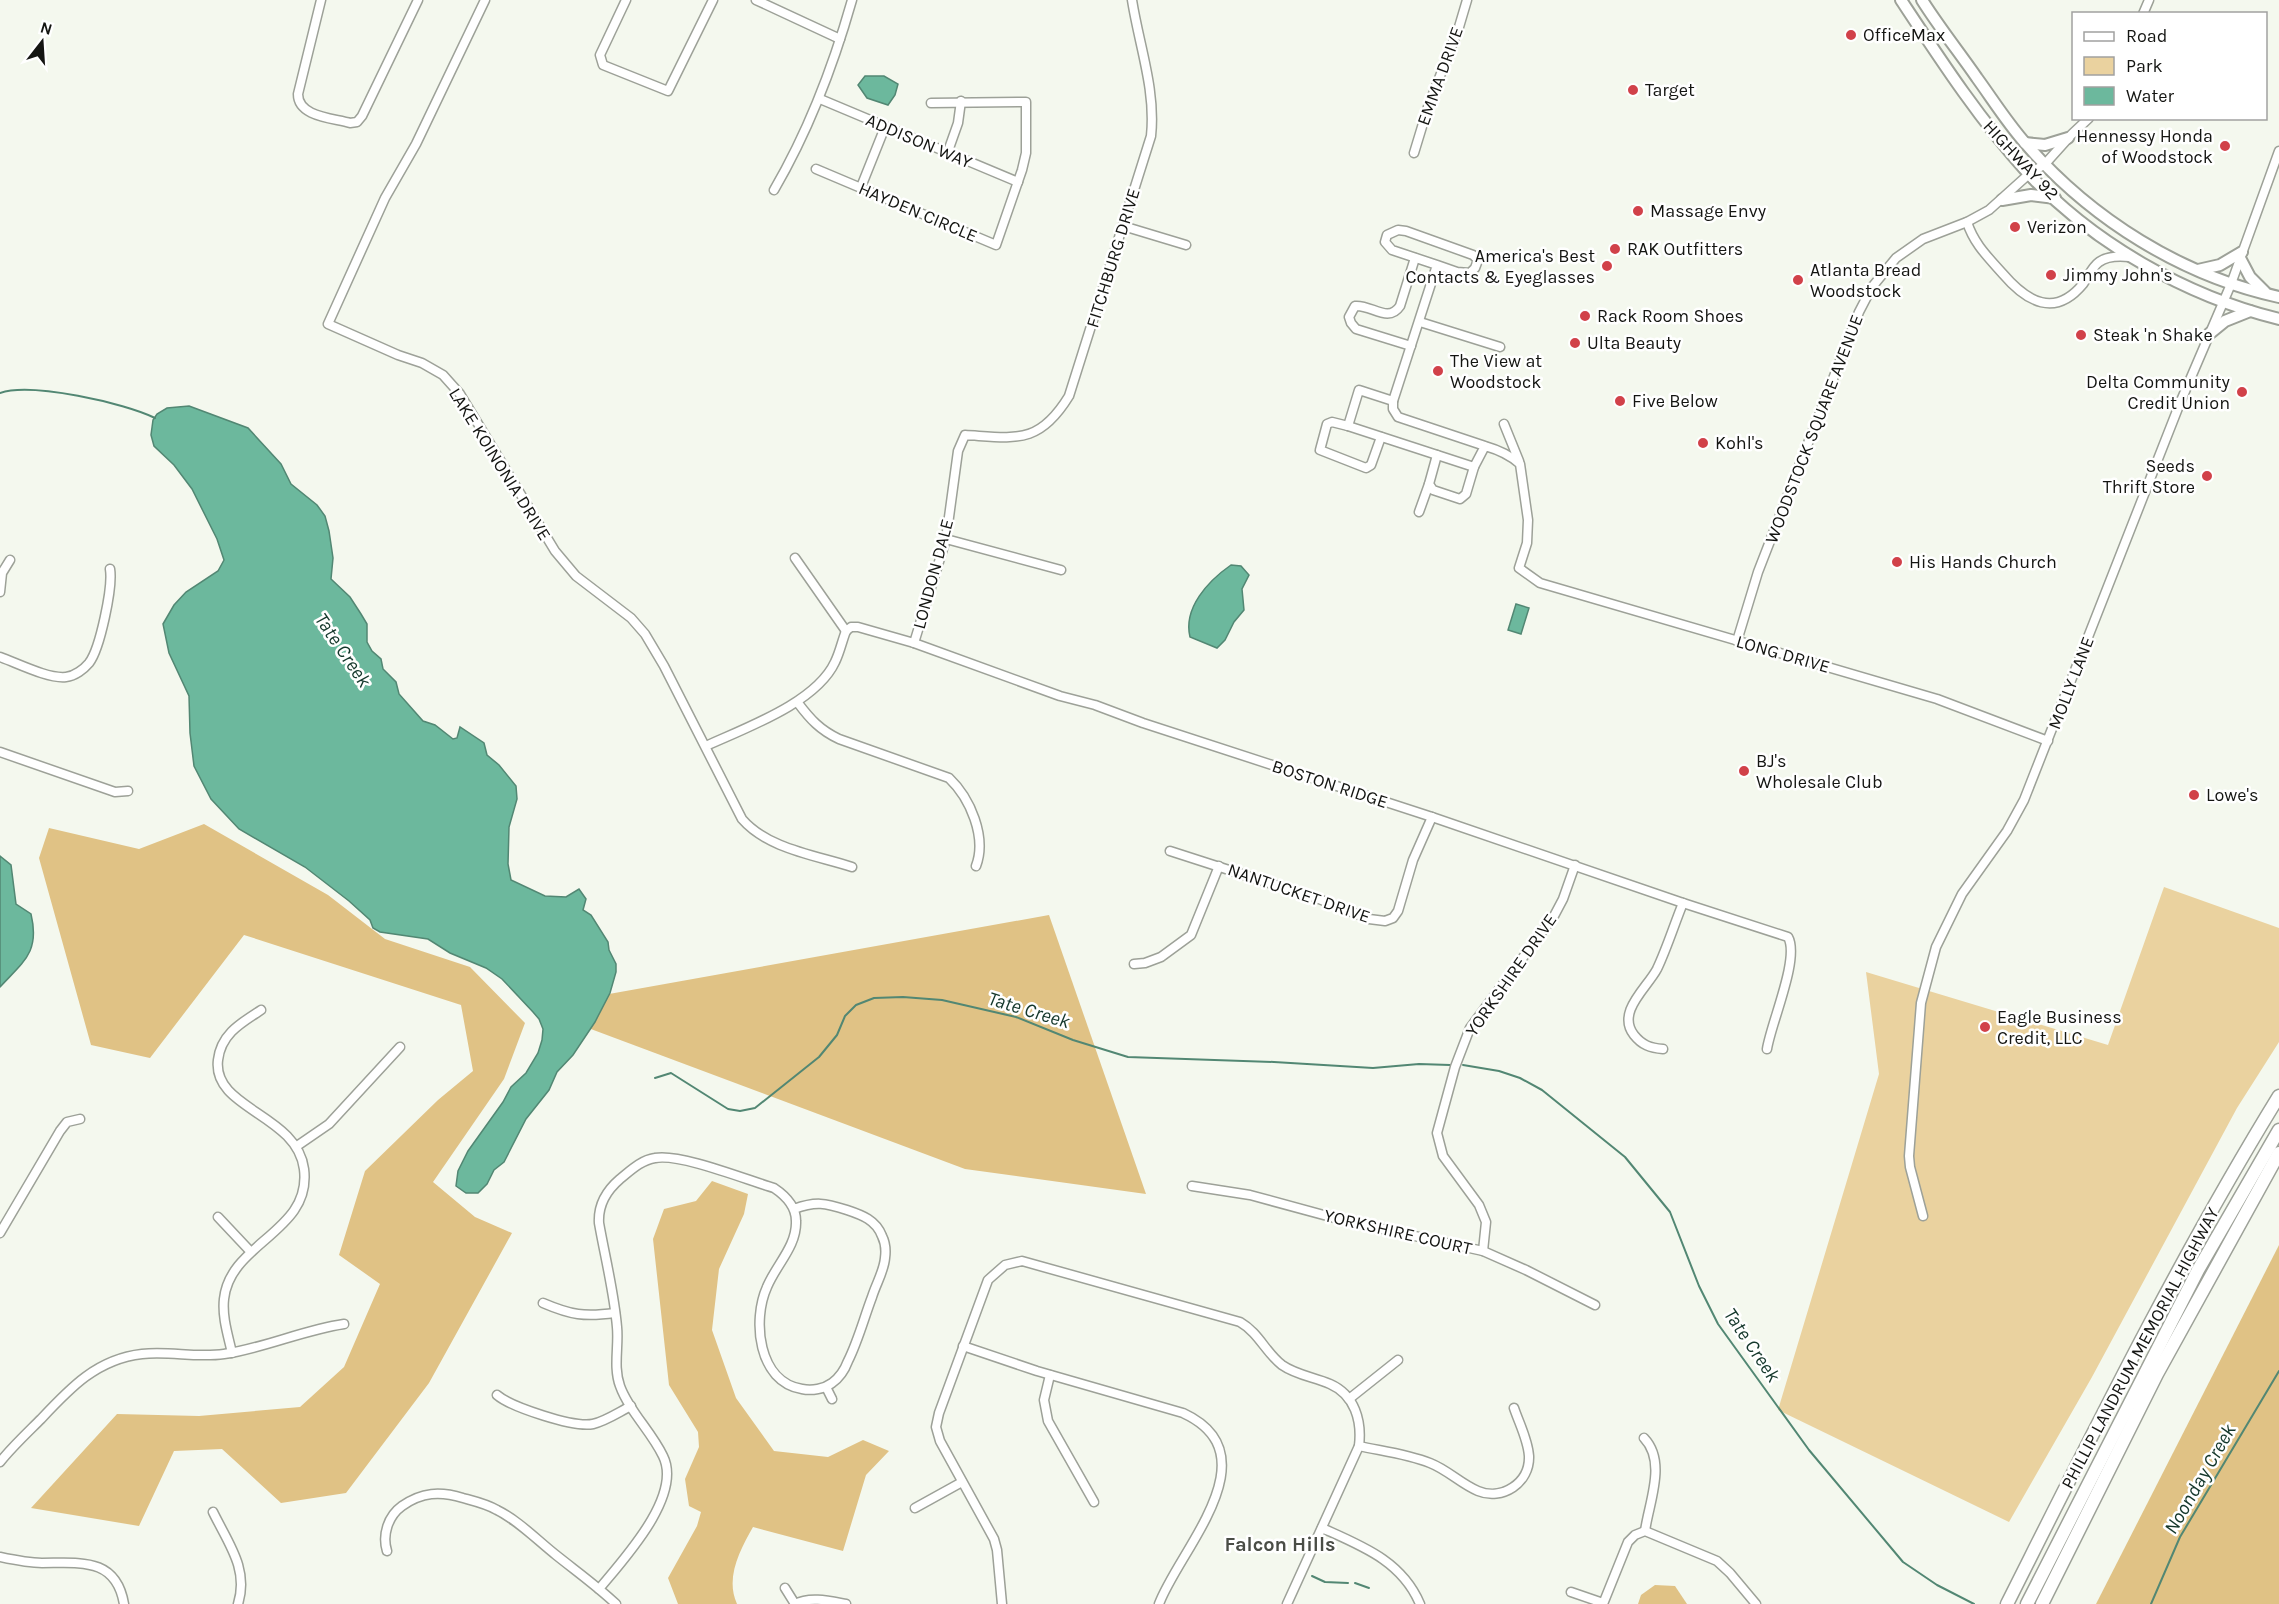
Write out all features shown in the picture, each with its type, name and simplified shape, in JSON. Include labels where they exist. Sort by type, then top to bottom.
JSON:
[{"type":"highway","name":"PHILLIP LANDRUM MEMORIAL HIGHWAY","points":[[2007,1604],[2171,1284],[2279,1096]]},
{"type":"highway","points":[[2027,1604],[2198,1270],[2279,1130]]},
{"type":"highway","name":"PHILLIP LANDRUM MEMORIAL HIGHWAY","points":[[2042,1604],[2157,1374],[2279,1153]]},
{"type":"main road","name":"HIGHWAY 92","points":[[1901,0],[1984,120],[2029,174],[2055,198],[2092,229],[2132,257],[2223,302],[2279,319]]},
{"type":"main road","name":"HIGHWAY 92","points":[[1922,0],[2025,143],[2087,204],[2154,248],[2197,270],[2231,284],[2279,297]]},
{"type":"main road","points":[[2025,143],[2045,145],[2068,138]]},
{"type":"main road","points":[[2002,200],[2031,195],[2055,198]]},
{"type":"main road","points":[[2197,270],[2220,265],[2241,255],[2250,277],[2267,295]]},
{"type":"main road","points":[[2209,334],[2225,321],[2250,311]]},
{"type":"street","points":[[321,0],[298,100],[308,112],[350,123],[357,122],[362,116],[418,0]]},
{"type":"street","name":"LAKE KOINONIA DRIVE","points":[[486,0],[416,144],[385,198],[328,324],[398,355],[422,363],[443,375],[460,394],[555,551],[576,576],[631,618],[645,634],[706,746],[733,803],[749,827],[760,836],[778,844],[852,867]]},
{"type":"street","points":[[626,0],[600,55],[603,65],[668,91],[713,0]]},
{"type":"street","points":[[756,0],[840,39]]},
{"type":"street","points":[[774,190],[789,165],[820,99],[852,0]]},
{"type":"street","name":"FITCHBURG DRIVE","points":[[965,435],[1020,438],[1036,432],[1062,408],[1069,396],[1149,142],[1152,122],[1151,100],[1132,0]]},
{"type":"street","name":"EMMA DRIVE","points":[[1414,153],[1428,107],[1467,0]]},
{"type":"street","name":"ADDISON WAY","points":[[820,99],[1018,182]]},
{"type":"street","points":[[947,154],[958,123],[961,101]]},
{"type":"street","name":"HAYDEN CIRCLE","points":[[816,169],[996,245],[1026,153],[1026,102],[931,103]]},
{"type":"street","points":[[2045,165],[2087,120]]},
{"type":"street","points":[[861,187],[885,127]]},
{"type":"street","name":"MOLLY LANE","points":[[1923,1216],[1909,1156],[1921,1003],[1936,947],[1952,911],[2016,816],[2048,741],[2176,411],[2231,284],[2279,151]]},
{"type":"street","name":"WOODSTOCK SQUARE AVENUE","points":[[1737,641],[1764,557],[1859,312],[1872,286],[1884,270],[1909,248],[1923,239],[1967,222],[1989,210],[2029,174],[2045,165]]},
{"type":"street","points":[[1967,222],[1972,238],[2011,284],[2036,302],[2059,303],[2070,297],[2101,261],[2117,257],[2132,257]]},
{"type":"street","points":[[1123,226],[1186,245]]},
{"type":"street","points":[[1406,231],[1473,255],[1478,260],[1470,273],[1457,272],[1437,265],[1388,248],[1384,242],[1387,235],[1406,231]]},
{"type":"street","points":[[1411,346],[1356,329],[1349,317],[1355,306],[1361,305],[1381,313],[1396,312],[1415,258]]},
{"type":"street","points":[[1437,265],[1393,400],[1393,409],[1398,417],[1485,446],[1510,456],[1520,464]]},
{"type":"street","points":[[1420,322],[1500,347]]},
{"type":"street","points":[[1348,426],[1359,390],[1393,400]]},
{"type":"street","points":[[1381,437],[1371,465],[1366,468],[1320,450],[1327,424],[1332,422],[1348,426],[1474,467]]},
{"type":"street","points":[[1504,424],[1520,464]]},
{"type":"street","name":"LONDON DALE","points":[[914,643],[946,540],[958,451],[965,435]]},
{"type":"street","points":[[1429,484],[1433,490],[1460,499],[1466,494],[1474,467],[1485,446]]},
{"type":"street","points":[[1419,512],[1437,455]]},
{"type":"street","name":"LONG DRIVE","points":[[1520,464],[1528,520],[1527,543],[1520,568],[1540,583],[1954,705],[2048,741]]},
{"type":"street","points":[[946,540],[1060,570]]},
{"type":"street","points":[[706,746],[798,703],[835,663],[846,632],[795,558]]},
{"type":"street","points":[[0,592],[2,573],[10,560]]},
{"type":"street","points":[[0,657],[50,675],[66,677],[77,673],[90,662],[97,645],[110,592],[110,569]]},
{"type":"street","name":"BOSTON RIDGE","points":[[846,632],[851,627],[858,627],[914,643],[1060,696],[1095,705],[1143,723],[1788,937],[1792,943],[1792,958],[1770,1030],[1767,1050]]},
{"type":"street","points":[[798,703],[812,722],[839,739],[949,778],[968,800],[980,850],[976,866]]},
{"type":"street","points":[[0,752],[115,792],[128,791]]},
{"type":"street","name":"NANTUCKET DRIVE","points":[[1170,851],[1319,899],[1370,920],[1385,921],[1392,918],[1398,911],[1413,860],[1432,817]]},
{"type":"street","name":"YORKSHIRE DRIVE","points":[[1483,1251],[1486,1222],[1479,1205],[1443,1156],[1437,1133],[1455,1067],[1470,1028],[1554,916],[1575,865]]},
{"type":"street","points":[[1134,964],[1161,957],[1191,935],[1219,866]]},
{"type":"street","points":[[1663,1049],[1643,1044],[1632,1033],[1628,1020],[1636,997],[1647,986],[1657,969],[1683,903]]},
{"type":"street","points":[[232,1353],[224,1317],[225,1292],[233,1272],[250,1251],[283,1225],[294,1211],[301,1197],[304,1172],[297,1146],[284,1132],[235,1097],[225,1087],[219,1071],[220,1051],[230,1032],[261,1010]]},
{"type":"street","points":[[297,1146],[329,1124],[400,1047]]},
{"type":"street","points":[[0,1233],[60,1131],[67,1122],[80,1119]]},
{"type":"street","points":[[599,1589],[649,1526],[658,1510],[667,1475],[666,1462],[662,1454],[631,1406],[620,1386],[618,1377],[618,1331],[598,1216],[608,1192],[615,1183],[642,1162],[661,1157],[679,1158],[774,1188],[789,1200],[794,1209],[796,1223],[794,1239],[766,1287],[761,1307],[760,1327],[764,1353],[775,1376],[791,1386],[809,1390],[826,1387],[838,1378],[848,1362],[883,1266],[884,1242],[874,1223],[859,1214],[820,1203],[794,1209]]},
{"type":"street","name":"YORKSHIRE COURT","points":[[1192,1186],[1250,1195],[1342,1221],[1483,1251],[1595,1305]]},
{"type":"street","points":[[218,1217],[250,1251]]},
{"type":"street","points":[[1002,1604],[994,1539],[940,1441],[936,1428],[939,1413],[988,1281],[1005,1265],[1022,1261],[1240,1322],[1257,1335],[1281,1364],[1335,1387],[1349,1399],[1360,1421],[1359,1446],[1287,1604]]},
{"type":"street","points":[[543,1303],[574,1315],[592,1316],[615,1313]]},
{"type":"street","points":[[0,1462],[76,1383],[103,1365],[140,1354],[161,1353],[197,1357],[232,1353],[305,1331],[344,1324]]},
{"type":"street","points":[[963,1346],[1050,1375],[1183,1413],[1200,1422],[1215,1441],[1222,1462],[1217,1492],[1207,1518],[1159,1604]]},
{"type":"street","points":[[1349,1399],[1398,1360]]},
{"type":"street","points":[[1050,1375],[1044,1400],[1046,1414],[1094,1502]]},
{"type":"street","points":[[826,1387],[832,1400]]},
{"type":"street","points":[[497,1395],[511,1405],[578,1425],[601,1422],[631,1406]]},
{"type":"street","points":[[1359,1446],[1431,1463],[1479,1492],[1497,1494],[1511,1489],[1519,1482],[1525,1474],[1529,1459],[1514,1408]]},
{"type":"street","points":[[1644,1438],[1656,1462],[1645,1531]]},
{"type":"street","points":[[915,1508],[962,1482]]},
{"type":"street","points":[[387,1551],[386,1530],[395,1512],[421,1496],[450,1494],[498,1510],[616,1604]]},
{"type":"street","points":[[213,1512],[242,1576],[243,1589],[238,1604]]},
{"type":"street","points":[[1322,1528],[1375,1553],[1392,1565],[1406,1578],[1420,1604]]},
{"type":"street","points":[[1571,1592],[1603,1603],[1628,1542],[1635,1535],[1645,1531],[1717,1561],[1756,1604]]},
{"type":"street","points":[[0,1557],[22,1562],[94,1564],[106,1570],[114,1578],[120,1586],[124,1604]]},
{"type":"street","points":[[785,1588],[795,1604],[801,1601],[818,1600],[846,1604]]},
{"type":"green space","points":[[2164,887],[2279,928],[2279,1042],[2237,1108],[2092,1377],[2009,1522],[1778,1410],[1879,1074],[1866,972],[2108,1045]]},
{"type":"shaded area","points":[[204,824],[328,895],[385,939],[470,967],[525,1023],[504,1079],[433,1182],[475,1217],[512,1233],[429,1383],[346,1493],[281,1503],[222,1449],[174,1451],[139,1526],[31,1508],[117,1414],[199,1416],[300,1407],[344,1367],[380,1284],[339,1255],[365,1171],[438,1100],[473,1071],[461,1005],[244,935],[150,1058],[91,1045],[39,858],[49,828],[139,849]]},
{"type":"shaded area","points":[[1049,915],[1146,1194],[965,1169],[540,1010],[542,1006]]},
{"type":"shaded area","points":[[712,1181],[748,1194],[744,1214],[719,1269],[712,1330],[736,1398],[774,1451],[828,1457],[863,1440],[889,1451],[866,1475],[843,1551],[753,1527],[743,1545],[733,1574],[737,1604],[678,1604],[668,1578],[697,1526],[701,1512],[689,1506],[685,1479],[699,1447],[698,1432],[669,1385],[653,1239],[664,1209],[696,1201]]},
{"type":"shaded area","points":[[2279,1245],[2279,1604],[2096,1604]]},
{"type":"shaded area","points":[[1655,1585],[1675,1586],[1687,1604],[1638,1604],[1641,1595]]},
{"type":"water","points":[[865,76],[884,76],[898,84],[895,95],[888,105],[867,98],[858,85]]},
{"type":"water","points":[[189,406],[248,428],[281,464],[291,484],[317,505],[325,516],[329,531],[333,558],[331,579],[350,597],[367,624],[367,642],[372,651],[381,659],[383,669],[396,682],[399,694],[423,721],[435,725],[453,739],[457,738],[460,727],[484,743],[487,755],[499,765],[516,786],[517,799],[509,827],[508,864],[511,880],[545,896],[566,897],[579,889],[586,899],[583,910],[591,915],[608,942],[616,964],[616,972],[610,993],[595,1022],[573,1055],[557,1072],[549,1090],[526,1119],[504,1162],[494,1170],[487,1184],[478,1193],[466,1193],[456,1186],[458,1171],[468,1151],[511,1087],[526,1073],[538,1053],[543,1029],[539,1019],[502,979],[486,968],[450,953],[428,939],[380,932],[373,928],[370,920],[349,901],[305,867],[239,829],[211,799],[194,766],[189,696],[169,653],[163,624],[174,605],[186,592],[218,571],[224,560],[217,539],[192,489],[174,465],[154,446],[151,435],[153,420],[157,414],[167,408]]},
{"type":"water","points":[[1231,565],[1241,566],[1249,575],[1242,589],[1244,610],[1234,622],[1225,640],[1217,648],[1190,637],[1190,616],[1206,587]]},
{"type":"water","points":[[1516,604],[1529,608],[1521,634],[1508,630]]},
{"type":"water","points":[[0,856],[11,865],[16,904],[31,914],[33,938],[28,955],[0,987]]},
{"type":"waterway","name":"Tate Creek","points":[[0,393],[14,390],[55,392],[122,406],[155,418]]},
{"type":"waterway","name":"Tate Creek","points":[[655,1078],[671,1073],[728,1109],[740,1111],[755,1108],[819,1057],[837,1035],[845,1016],[856,1005],[874,998],[903,997],[942,1000],[1016,1017],[1073,1040],[1128,1057],[1373,1068],[1419,1064],[1450,1065]]},
{"type":"waterway","name":"Tate Creek","points":[[1463,1065],[1499,1071],[1520,1078],[1542,1090],[1625,1157],[1670,1212],[1699,1286],[1718,1324],[1809,1450],[1903,1562],[1937,1585],[1974,1604]]},
{"type":"waterway","name":"Noonday Creek","points":[[2151,1604],[2180,1537],[2279,1371]]},
{"type":"waterway","points":[[1312,1576],[1325,1582],[1348,1583]]},
{"type":"waterway","points":[[1355,1583],[1369,1588]]},
{"type":"place","name":"OfficeMax","points":[[1851,35]]},
{"type":"place","name":"Target","points":[[1633,90]]},
{"type":"place","name":"Hennessy Honda of Woodstock","points":[[2225,146]]},
{"type":"place","name":"Massage Envy","points":[[1638,211]]},
{"type":"place","name":"Verizon","points":[[2015,227]]},
{"type":"place","name":"RAK Outfitters","points":[[1615,249]]},
{"type":"place","name":"America's Best Contacts & Eyeglasses","points":[[1607,266]]},
{"type":"place","name":"Jimmy John's","points":[[2051,275]]},
{"type":"place","name":"Atlanta Bread Woodstock","points":[[1798,280]]},
{"type":"place","name":"Rack Room Shoes","points":[[1585,316]]},
{"type":"place","name":"Steak 'n Shake","points":[[2081,335]]},
{"type":"place","name":"Ulta Beauty","points":[[1575,343]]},
{"type":"place","name":"The View at Woodstock","points":[[1438,371]]},
{"type":"place","name":"Delta Community Credit Union","points":[[2242,392]]},
{"type":"place","name":"Five Below","points":[[1620,401]]},
{"type":"place","name":"Kohl's","points":[[1703,443]]},
{"type":"place","name":"Seeds Thrift Store","points":[[2207,476]]},
{"type":"place","name":"His Hands Church","points":[[1897,562]]},
{"type":"place","name":"BJ's Wholesale Club","points":[[1744,771]]},
{"type":"place","name":"Lowe's","points":[[2194,795]]},
{"type":"place","name":"Eagle Business Credit, LLC","points":[[1985,1027]]},
{"type":"district","name":"Falcon Hills","points":[[1280,1544]]}]
